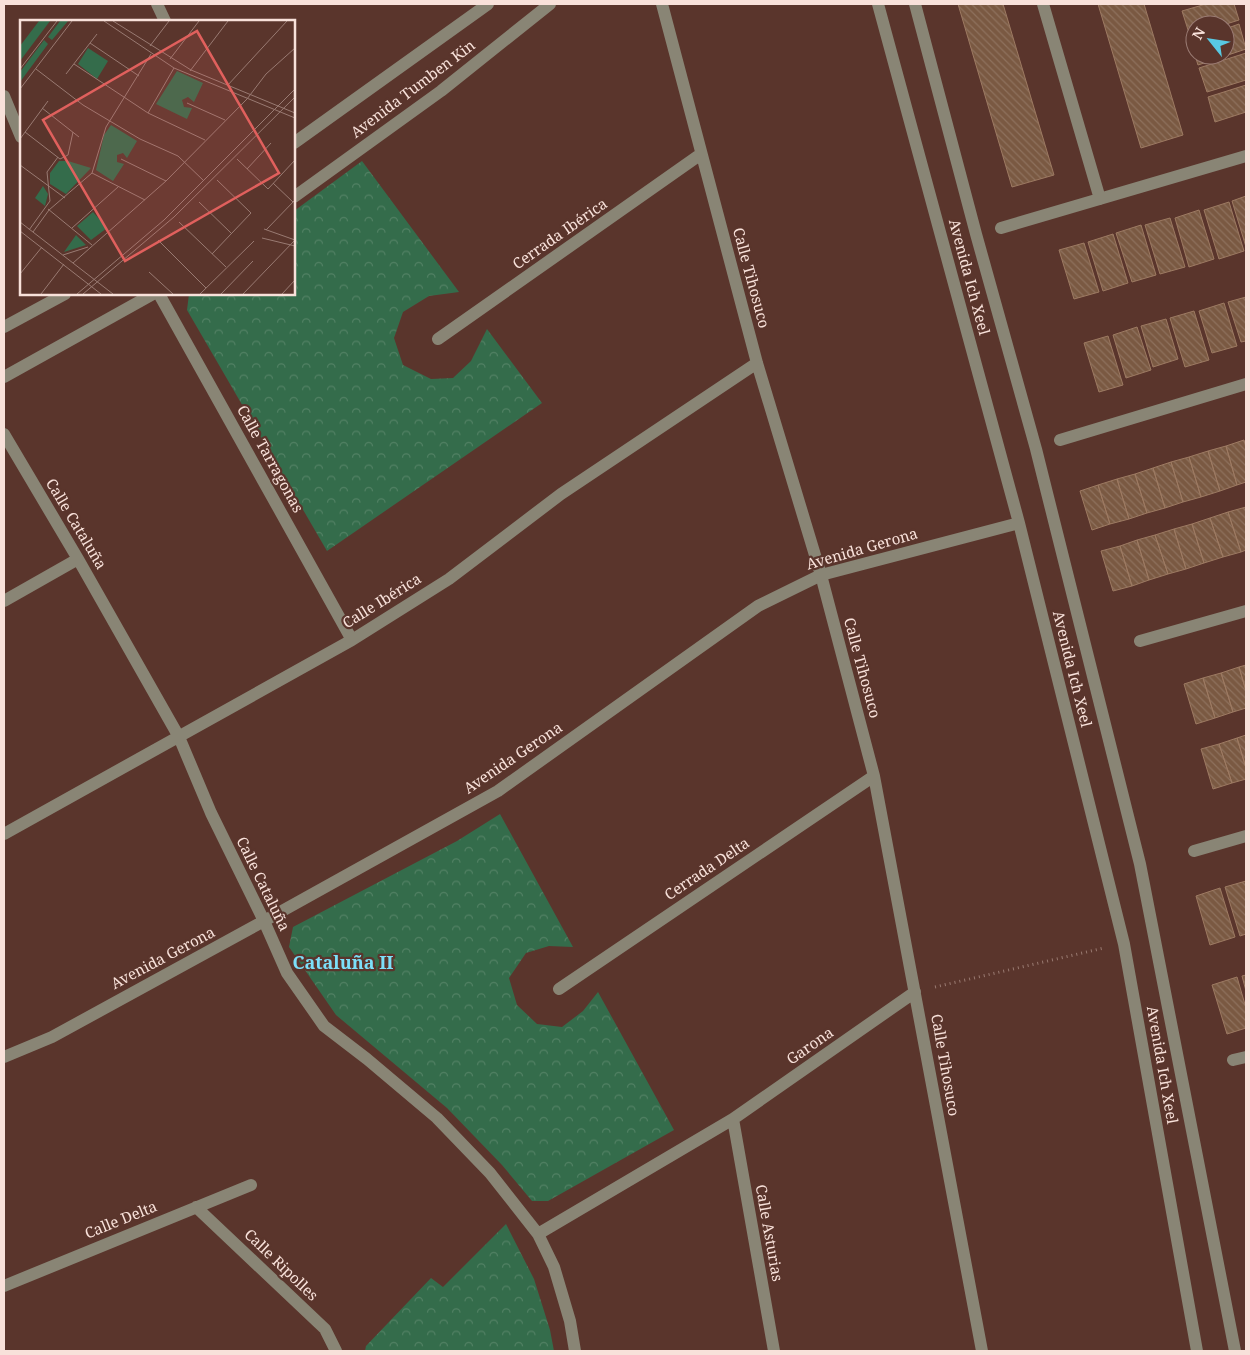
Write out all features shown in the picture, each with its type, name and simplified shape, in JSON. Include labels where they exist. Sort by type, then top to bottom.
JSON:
[{"type":"street","points":[[157,4],[165,20]]},
{"type":"street","name":"Avenida Tumben Kin","points":[[295,197],[441,91],[550,4]]},
{"type":"street","name":"Calle Tihosuco","points":[[662,4],[757,363],[821,575],[874,776],[982,1351]]},
{"type":"street","name":"Avenida Ich Xeel","points":[[878,4],[1019,523],[1124,944],[1198,1351]]},
{"type":"street","points":[[915,4],[1036,449],[1140,864],[1235,1351]]},
{"type":"street","points":[[1043,4],[1100,199]]},
{"type":"street","name":"Avenida Tumben Kin","points":[[295,142],[483,6]]},
{"type":"street","points":[[4,96],[20,135]]},
{"type":"street","name":"Cerrada Ibérica","points":[[438,339],[701,154]]},
{"type":"street","points":[[1001,228],[1246,156]]},
{"type":"street","points":[[4,327],[63,295]]},
{"type":"street","points":[[4,377],[151,295]]},
{"type":"street","name":"Calle Tarragonas","points":[[160,295],[352,640]]},
{"type":"street","name":"Calle Ibérica","points":[[4,834],[352,640],[449,579],[561,494],[757,363]]},
{"type":"street","points":[[1060,440],[1246,384]]},
{"type":"street","name":"Calle Cataluña","points":[[4,434],[78,559],[179,737],[211,813],[287,973],[324,1026],[367,1059],[437,1118],[490,1173],[538,1234],[554,1267],[570,1321],[576,1351]]},
{"type":"street","name":"Avenida Gerona","points":[[4,1057],[52,1037],[264,922],[498,791],[758,606],[821,575],[1019,523]]},
{"type":"street","points":[[4,601],[78,559]]},
{"type":"street","points":[[1140,641],[1246,611]]},
{"type":"street","name":"Cerrada Delta","points":[[558,989],[874,776]]},
{"type":"street","points":[[1194,851],[1246,836]]},
{"type":"street","name":"Garona","points":[[538,1234],[733,1119],[915,992]]},
{"type":"street","points":[[1233,1060],[1246,1056]]},
{"type":"street","name":"Calle Asturias","points":[[733,1119],[774,1351]]},
{"type":"street","name":"Calle Delta","points":[[4,1286],[251,1185]]},
{"type":"street","name":"Calle Ripolles","points":[[196,1207],[325,1329],[336,1351]]},
{"type":"path","points":[[915,992],[1124,944]]},
{"type":"green space","points":[[362,161],[459,292],[429,296],[403,312],[394,338],[403,365],[431,379],[453,378],[471,361],[487,329],[542,403],[327,551],[187,310],[189,295],[295,295],[295,210]]},
{"type":"green space","points":[[500,814],[573,947],[549,946],[526,953],[509,978],[517,1005],[537,1024],[562,1027],[583,1011],[598,992],[674,1130],[548,1201],[532,1201],[502,1165],[447,1108],[336,1015],[289,947],[293,927],[457,841]]},
{"type":"green space","points":[[506,1224],[534,1279],[550,1330],[554,1351],[365,1351],[366,1346],[431,1278],[443,1287]]},
{"type":"building","points":[[958,4],[1003,4],[1054,175],[1012,187]]},
{"type":"building","points":[[1098,4],[1144,4],[1183,135],[1141,148]]},
{"type":"building","points":[[1206,4],[1234,4],[1239,20],[1235,21],[1235,15],[1185,15],[1185,20],[1182,11]]},
{"type":"building","points":[[1239,24],[1246,49],[1235,53],[1235,25]]},
{"type":"building","points":[[1246,53],[1246,80],[1207,92],[1199,68],[1208,65],[1235,65],[1235,57]]},
{"type":"building","points":[[1246,85],[1246,112],[1215,122],[1208,97]]},
{"type":"building","points":[[1246,196],[1246,247],[1232,201]]},
{"type":"building","points":[[1229,202],[1244,251],[1219,259],[1204,210]]},
{"type":"building","points":[[1199,210],[1214,259],[1189,267],[1175,218]]},
{"type":"building","points":[[1170,218],[1185,267],[1160,274],[1145,225]]},
{"type":"building","points":[[1141,225],[1156,275],[1132,282],[1116,233]]},
{"type":"building","points":[[1113,234],[1128,283],[1103,291],[1088,242]]},
{"type":"building","points":[[1084,243],[1099,292],[1074,299],[1059,250]]},
{"type":"building","points":[[1246,297],[1246,341],[1241,342],[1228,302]]},
{"type":"building","points":[[1224,303],[1237,346],[1212,353],[1199,311]]},
{"type":"building","points":[[1194,311],[1209,360],[1185,367],[1170,318]]},
{"type":"building","points":[[1166,319],[1178,359],[1153,367],[1141,326]]},
{"type":"building","points":[[1137,327],[1151,370],[1126,378],[1113,335]]},
{"type":"building","points":[[1108,336],[1123,385],[1099,392],[1084,343]]},
{"type":"building","points":[[1244,440],[1246,448],[1246,482],[1237,485],[1226,446]]},
{"type":"building","points":[[1226,446],[1237,485],[1220,491],[1208,451]]},
{"type":"building","points":[[1208,451],[1220,491],[1201,497],[1189,457]]},
{"type":"building","points":[[1189,457],[1201,497],[1183,502],[1171,462]]},
{"type":"building","points":[[1171,462],[1183,502],[1165,508],[1153,468]]},
{"type":"building","points":[[1153,468],[1165,508],[1147,513],[1135,474]]},
{"type":"building","points":[[1135,474],[1147,513],[1129,519],[1117,479]]},
{"type":"building","points":[[1117,479],[1129,519],[1110,524],[1098,485]]},
{"type":"building","points":[[1098,485],[1110,524],[1092,530],[1080,491]]},
{"type":"building","points":[[1246,507],[1246,550],[1241,552],[1228,512]]},
{"type":"building","points":[[1228,512],[1241,552],[1223,557],[1210,518]]},
{"type":"building","points":[[1210,518],[1223,557],[1204,563],[1192,524]]},
{"type":"building","points":[[1192,524],[1204,563],[1186,569],[1174,529]]},
{"type":"building","points":[[1174,529],[1186,569],[1168,574],[1155,535]]},
{"type":"building","points":[[1155,535],[1168,574],[1149,580],[1137,540]]},
{"type":"building","points":[[1137,540],[1149,580],[1132,586],[1120,546]]},
{"type":"building","points":[[1120,546],[1132,586],[1113,591],[1101,551]]},
{"type":"building","points":[[1246,665],[1246,691],[1239,667]]},
{"type":"building","points":[[1239,667],[1246,691],[1246,708],[1233,712],[1221,673]]},
{"type":"building","points":[[1221,673],[1233,712],[1215,718],[1203,678]]},
{"type":"building","points":[[1203,678],[1215,718],[1196,724],[1184,684]]},
{"type":"building","points":[[1246,735],[1246,768],[1237,738]]},
{"type":"building","points":[[1237,738],[1246,768],[1246,779],[1232,783],[1219,744]]},
{"type":"building","points":[[1219,744],[1232,783],[1213,789],[1201,749]]},
{"type":"building","points":[[1246,881],[1246,934],[1240,936],[1225,887]]},
{"type":"building","points":[[1220,888],[1235,937],[1210,945],[1196,896]]},
{"type":"building","points":[[1246,975],[1246,991],[1242,976]]},
{"type":"building","points":[[1237,977],[1246,1008],[1246,1028],[1227,1034],[1212,985]]},
{"type":"district","name":"Cataluña II","points":[[343,963]]}]
